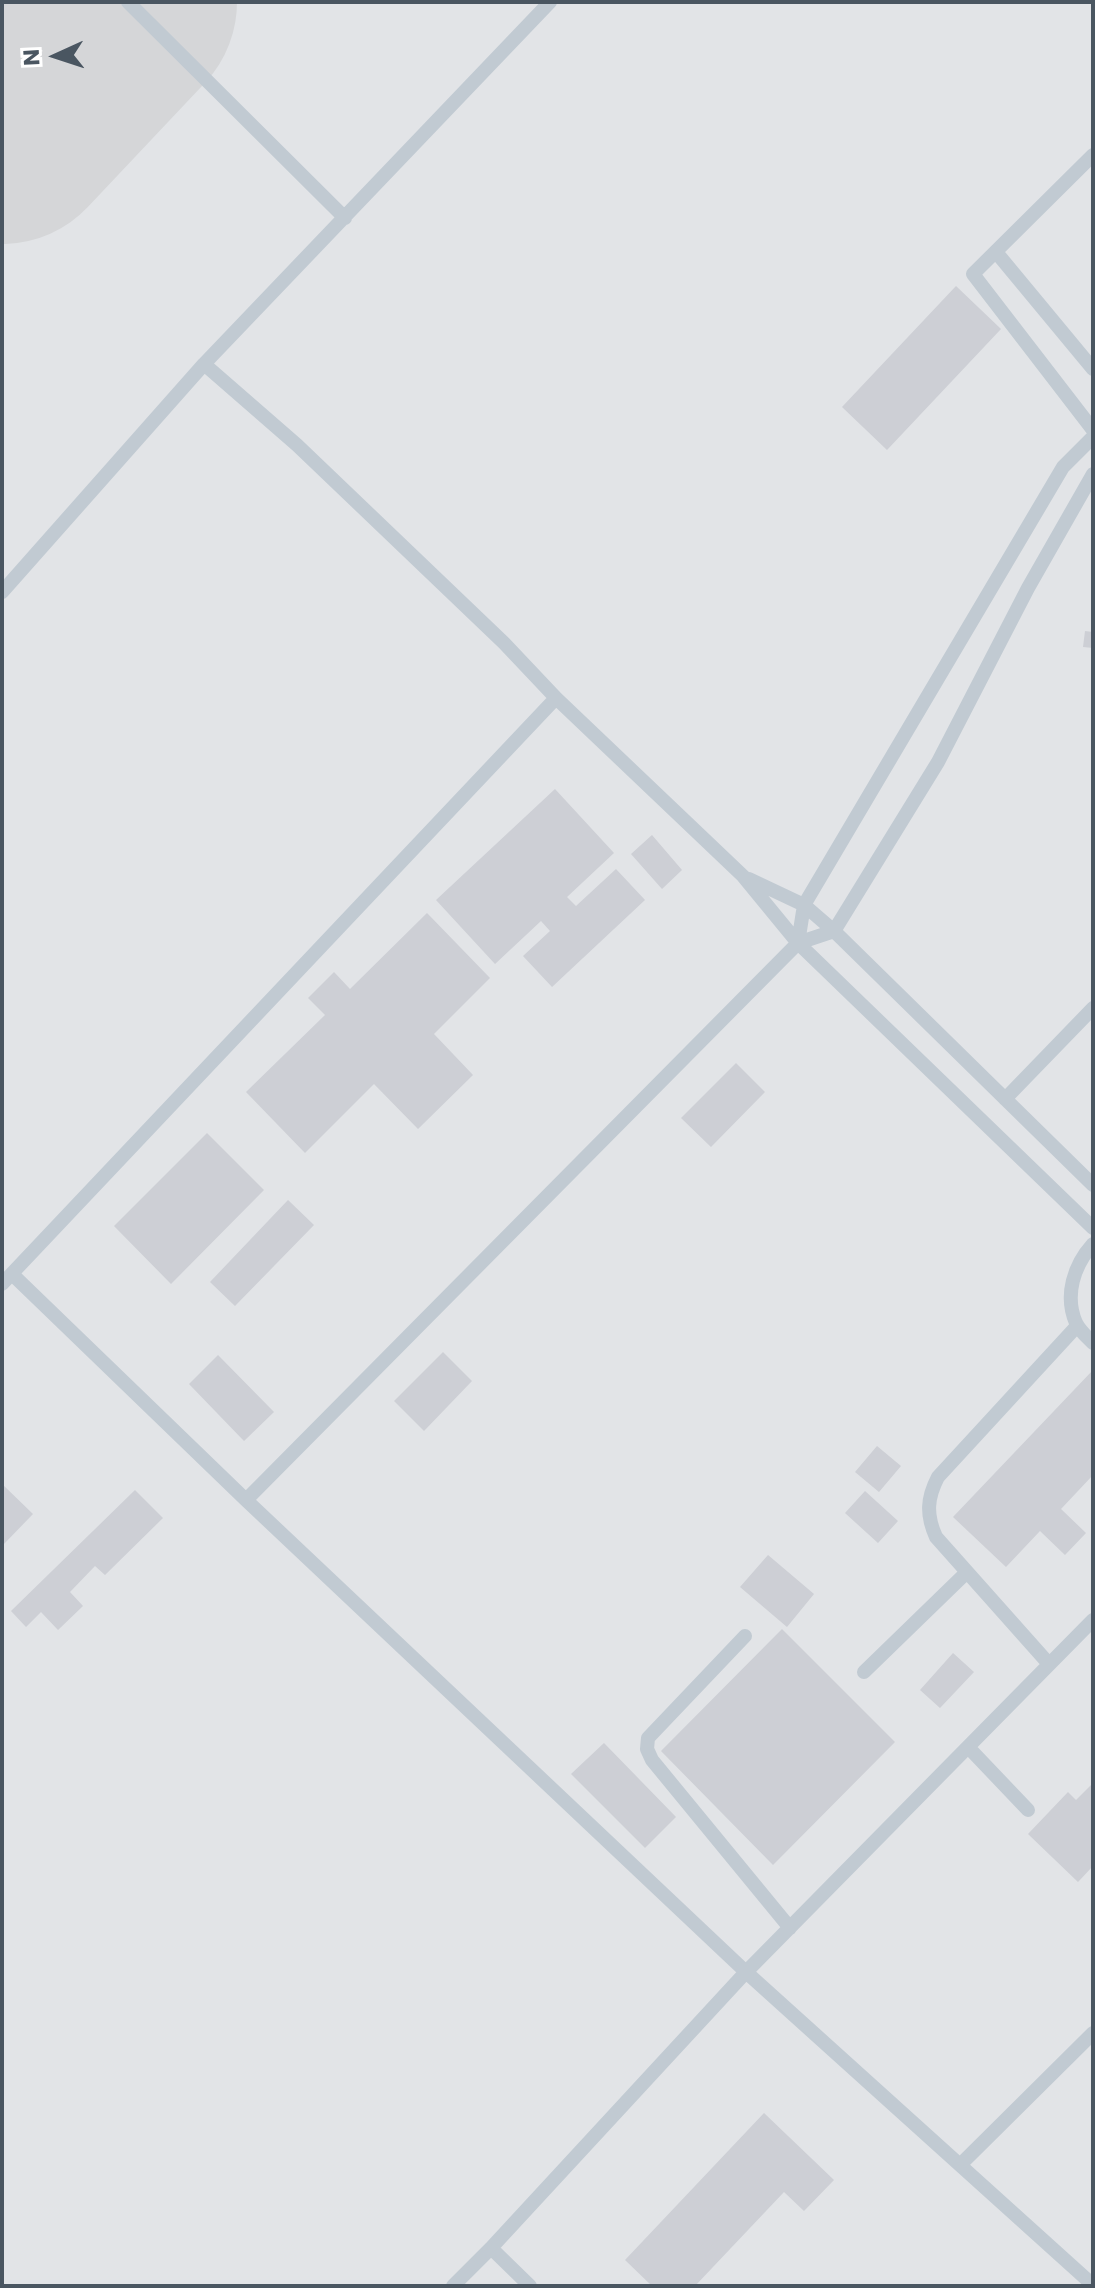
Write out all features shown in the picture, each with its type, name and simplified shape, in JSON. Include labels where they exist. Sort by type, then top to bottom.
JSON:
[{"type":"lane","points":[[128,2],[345,218]]},
{"type":"lane","points":[[2,592],[204,364],[550,2]]},
{"type":"lane","points":[[1093,155],[973,274],[1093,430]]},
{"type":"lane","points":[[996,252],[1093,369]]},
{"type":"lane","points":[[204,364],[297,445],[504,643],[556,698],[743,876],[798,943],[1093,1228]]},
{"type":"lane","points":[[798,943],[804,905],[1063,467],[1093,437]]},
{"type":"lane","points":[[246,1500],[798,943],[834,931],[938,762],[1028,588],[1093,474]]},
{"type":"lane","points":[[556,698],[7,1279],[746,1972],[1093,2285]]},
{"type":"lane","points":[[743,876],[804,905],[834,931],[1093,1185]]},
{"type":"lane","points":[[1005,1099],[1093,1008]]},
{"type":"lane","points":[[1093,1244],[1081,1257],[1071,1283],[1071,1308],[1077,1326],[1093,1343]]},
{"type":"lane","points":[[1049,1664],[936,1537],[929,1522],[930,1491],[938,1477],[1077,1326]]},
{"type":"lane","points":[[864,1672],[967,1572]]},
{"type":"lane","points":[[453,2286],[746,1972],[1093,1621]]},
{"type":"lane","points":[[745,1636],[648,1738],[647,1749],[652,1760],[790,1928]]},
{"type":"lane","points":[[968,1747],[1028,1810]]},
{"type":"lane","points":[[960,2165],[1093,2033]]},
{"type":"lane","points":[[491,2248],[530,2286]]},
{"type":"shaded area","points":[[2,2],[1093,2],[1093,2286],[2,2286]]},
{"type":"building","points":[[956,286],[1001,329],[887,450],[842,407]]},
{"type":"building","points":[[1085,631],[1093,632],[1093,648],[1083,647]]},
{"type":"building","points":[[555,789],[614,853],[567,897],[576,906],[616,869],[645,900],[552,987],[523,956],[550,931],[541,921],[495,964],[436,900]]},
{"type":"building","points":[[652,835],[682,870],[662,889],[631,854]]},
{"type":"building","points":[[427,913],[490,978],[434,1034],[473,1075],[418,1129],[374,1084],[305,1153],[246,1092],[325,1015],[308,998],[334,972],[350,989]]},
{"type":"building","points":[[736,1063],[765,1092],[711,1147],[681,1118]]},
{"type":"building","points":[[207,1133],[264,1190],[171,1284],[114,1226]]},
{"type":"building","points":[[288,1200],[314,1225],[235,1306],[210,1282]]},
{"type":"building","points":[[443,1352],[472,1381],[424,1431],[394,1401]]},
{"type":"building","points":[[218,1355],[274,1412],[244,1441],[189,1384]]},
{"type":"building","points":[[1093,1370],[1093,1475],[1061,1509],[1086,1533],[1065,1555],[1040,1531],[1006,1567],[953,1517]]},
{"type":"building","points":[[877,1446],[901,1466],[879,1492],[855,1472]]},
{"type":"building","points":[[2,1484],[33,1514],[2,1546]]},
{"type":"building","points":[[135,1490],[163,1518],[105,1575],[95,1566],[70,1592],[83,1606],[58,1630],[41,1612],[26,1627],[11,1611]]},
{"type":"building","points":[[865,1491],[898,1521],[878,1543],[845,1513]]},
{"type":"building","points":[[768,1555],[814,1594],[787,1627],[740,1587]]},
{"type":"building","points":[[782,1629],[895,1742],[773,1865],[661,1751]]},
{"type":"building","points":[[953,1653],[974,1672],[940,1708],[920,1690]]},
{"type":"building","points":[[604,1743],[676,1817],[645,1848],[571,1774]]},
{"type":"building","points":[[1093,1783],[1093,1866],[1078,1882],[1028,1834],[1068,1792],[1076,1800]]},
{"type":"building","points":[[764,2113],[834,2180],[804,2211],[784,2192],[695,2286],[652,2286],[625,2260]]},
{"type":"taxiway","points":[[2,48],[29,48],[115,2]]},
{"type":"runway","points":[[2,126],[119,2]]}]
